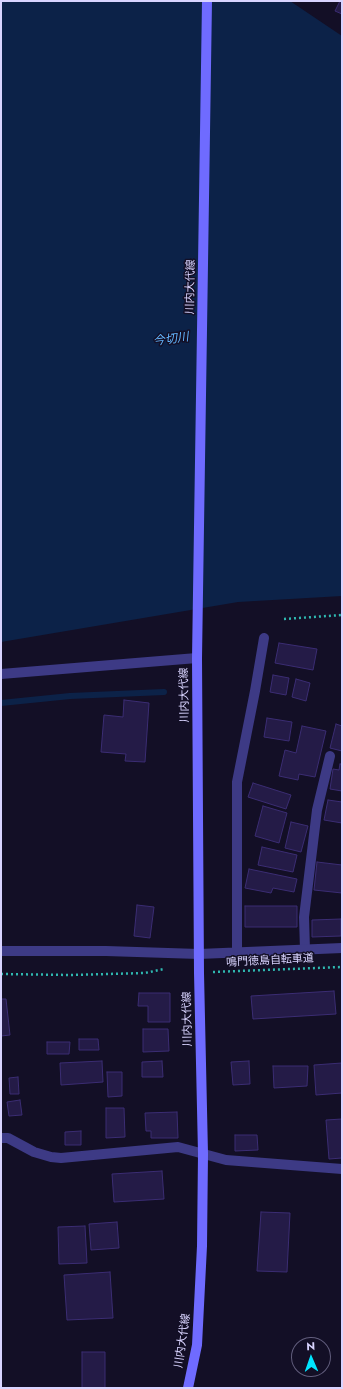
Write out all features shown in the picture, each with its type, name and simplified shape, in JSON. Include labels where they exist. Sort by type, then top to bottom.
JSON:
[{"type":"main road","name":"川内大代線","points":[[188,1388],[197,1345],[201,1285],[203,1154],[199,972],[196,658],[207,1]]},
{"type":"street","points":[[237,953],[237,782],[264,638]]},
{"type":"street","points":[[1,674],[196,658]]},
{"type":"street","points":[[305,950],[304,917],[317,810],[330,756]]},
{"type":"street","points":[[1,951],[106,951],[199,954],[342,948]]},
{"type":"street","points":[[1,1138],[8,1138],[34,1152],[61,1158],[178,1147],[226,1160],[342,1169]]},
{"type":"path","points":[[284,619],[342,615]]},
{"type":"path","name":"鳴門徳島自転車道","points":[[199,972],[342,966]]},
{"type":"path","points":[[1,974],[71,975],[145,973],[168,968]]},
{"type":"water","name":"今切川","points":[[1,1],[290,1],[342,36],[342,596],[238,602],[1,642]]},
{"type":"building","points":[[340,1],[342,1],[342,14],[335,11]]},
{"type":"building","points":[[279,643],[317,649],[313,670],[275,663]]},
{"type":"building","points":[[273,675],[289,678],[286,695],[270,692]]},
{"type":"building","points":[[296,679],[310,683],[306,701],[292,697]]},
{"type":"building","points":[[124,700],[149,703],[145,762],[125,761],[126,754],[101,752],[104,715],[123,717]]},
{"type":"building","points":[[267,718],[292,722],[289,741],[264,737]]},
{"type":"building","points":[[336,724],[342,726],[342,751],[330,748]]},
{"type":"building","points":[[302,726],[326,731],[315,777],[299,774],[298,780],[279,776],[285,750],[296,753]]},
{"type":"building","points":[[340,764],[342,764],[342,791],[330,789],[333,769],[339,770]]},
{"type":"building","points":[[253,783],[291,795],[286,809],[248,797]]},
{"type":"building","points":[[328,800],[342,802],[342,823],[324,820]]},
{"type":"building","points":[[263,806],[287,813],[279,843],[255,836]]},
{"type":"building","points":[[291,822],[308,826],[301,852],[285,848]]},
{"type":"building","points":[[262,847],[297,855],[293,872],[258,865]]},
{"type":"building","points":[[317,862],[342,865],[342,893],[314,890]]},
{"type":"building","points":[[249,869],[297,879],[294,892],[273,888],[271,893],[245,888]]},
{"type":"building","points":[[137,905],[154,907],[150,938],[134,936]]},
{"type":"building","points":[[245,906],[297,906],[297,927],[245,927]]},
{"type":"building","points":[[341,919],[341,936],[312,937],[312,920]]},
{"type":"building","points":[[334,991],[336,1014],[253,1019],[251,996]]},
{"type":"building","points":[[139,993],[170,993],[170,1022],[148,1022],[148,1006],[138,1006]]},
{"type":"building","points":[[1,999],[6,999],[10,1035],[1,1036]]},
{"type":"building","points":[[143,1029],[168,1029],[169,1051],[143,1052]]},
{"type":"building","points":[[79,1039],[98,1039],[99,1050],[79,1050]]},
{"type":"building","points":[[47,1042],[70,1042],[69,1054],[47,1054]]},
{"type":"building","points":[[102,1061],[103,1082],[61,1085],[60,1063]]},
{"type":"building","points":[[162,1061],[163,1077],[142,1077],[142,1062]]},
{"type":"building","points":[[249,1061],[250,1084],[233,1085],[231,1062]]},
{"type":"building","points":[[342,1063],[342,1093],[316,1095],[314,1065]]},
{"type":"building","points":[[273,1066],[308,1066],[307,1086],[274,1088]]},
{"type":"building","points":[[107,1072],[122,1072],[122,1096],[108,1097]]},
{"type":"building","points":[[18,1077],[19,1094],[10,1094],[9,1078]]},
{"type":"building","points":[[20,1100],[22,1115],[9,1116],[7,1102]]},
{"type":"building","points":[[106,1108],[124,1108],[125,1137],[106,1138]]},
{"type":"building","points":[[177,1112],[178,1138],[151,1138],[151,1131],[146,1131],[145,1113]]},
{"type":"building","points":[[342,1119],[342,1158],[329,1159],[326,1120]]},
{"type":"building","points":[[81,1131],[81,1145],[65,1145],[65,1132]]},
{"type":"building","points":[[235,1135],[257,1135],[258,1150],[235,1151]]},
{"type":"building","points":[[162,1171],[164,1199],[114,1202],[112,1174]]},
{"type":"building","points":[[261,1212],[290,1213],[287,1272],[257,1271]]},
{"type":"building","points":[[117,1222],[119,1248],[91,1250],[89,1224]]},
{"type":"building","points":[[85,1226],[87,1263],[59,1264],[58,1227]]},
{"type":"building","points":[[110,1272],[113,1318],[67,1320],[64,1275]]},
{"type":"building","points":[[82,1352],[105,1352],[105,1388],[82,1388]]},
{"type":"waterway","points":[[1,703],[70,696],[164,692]]}]
